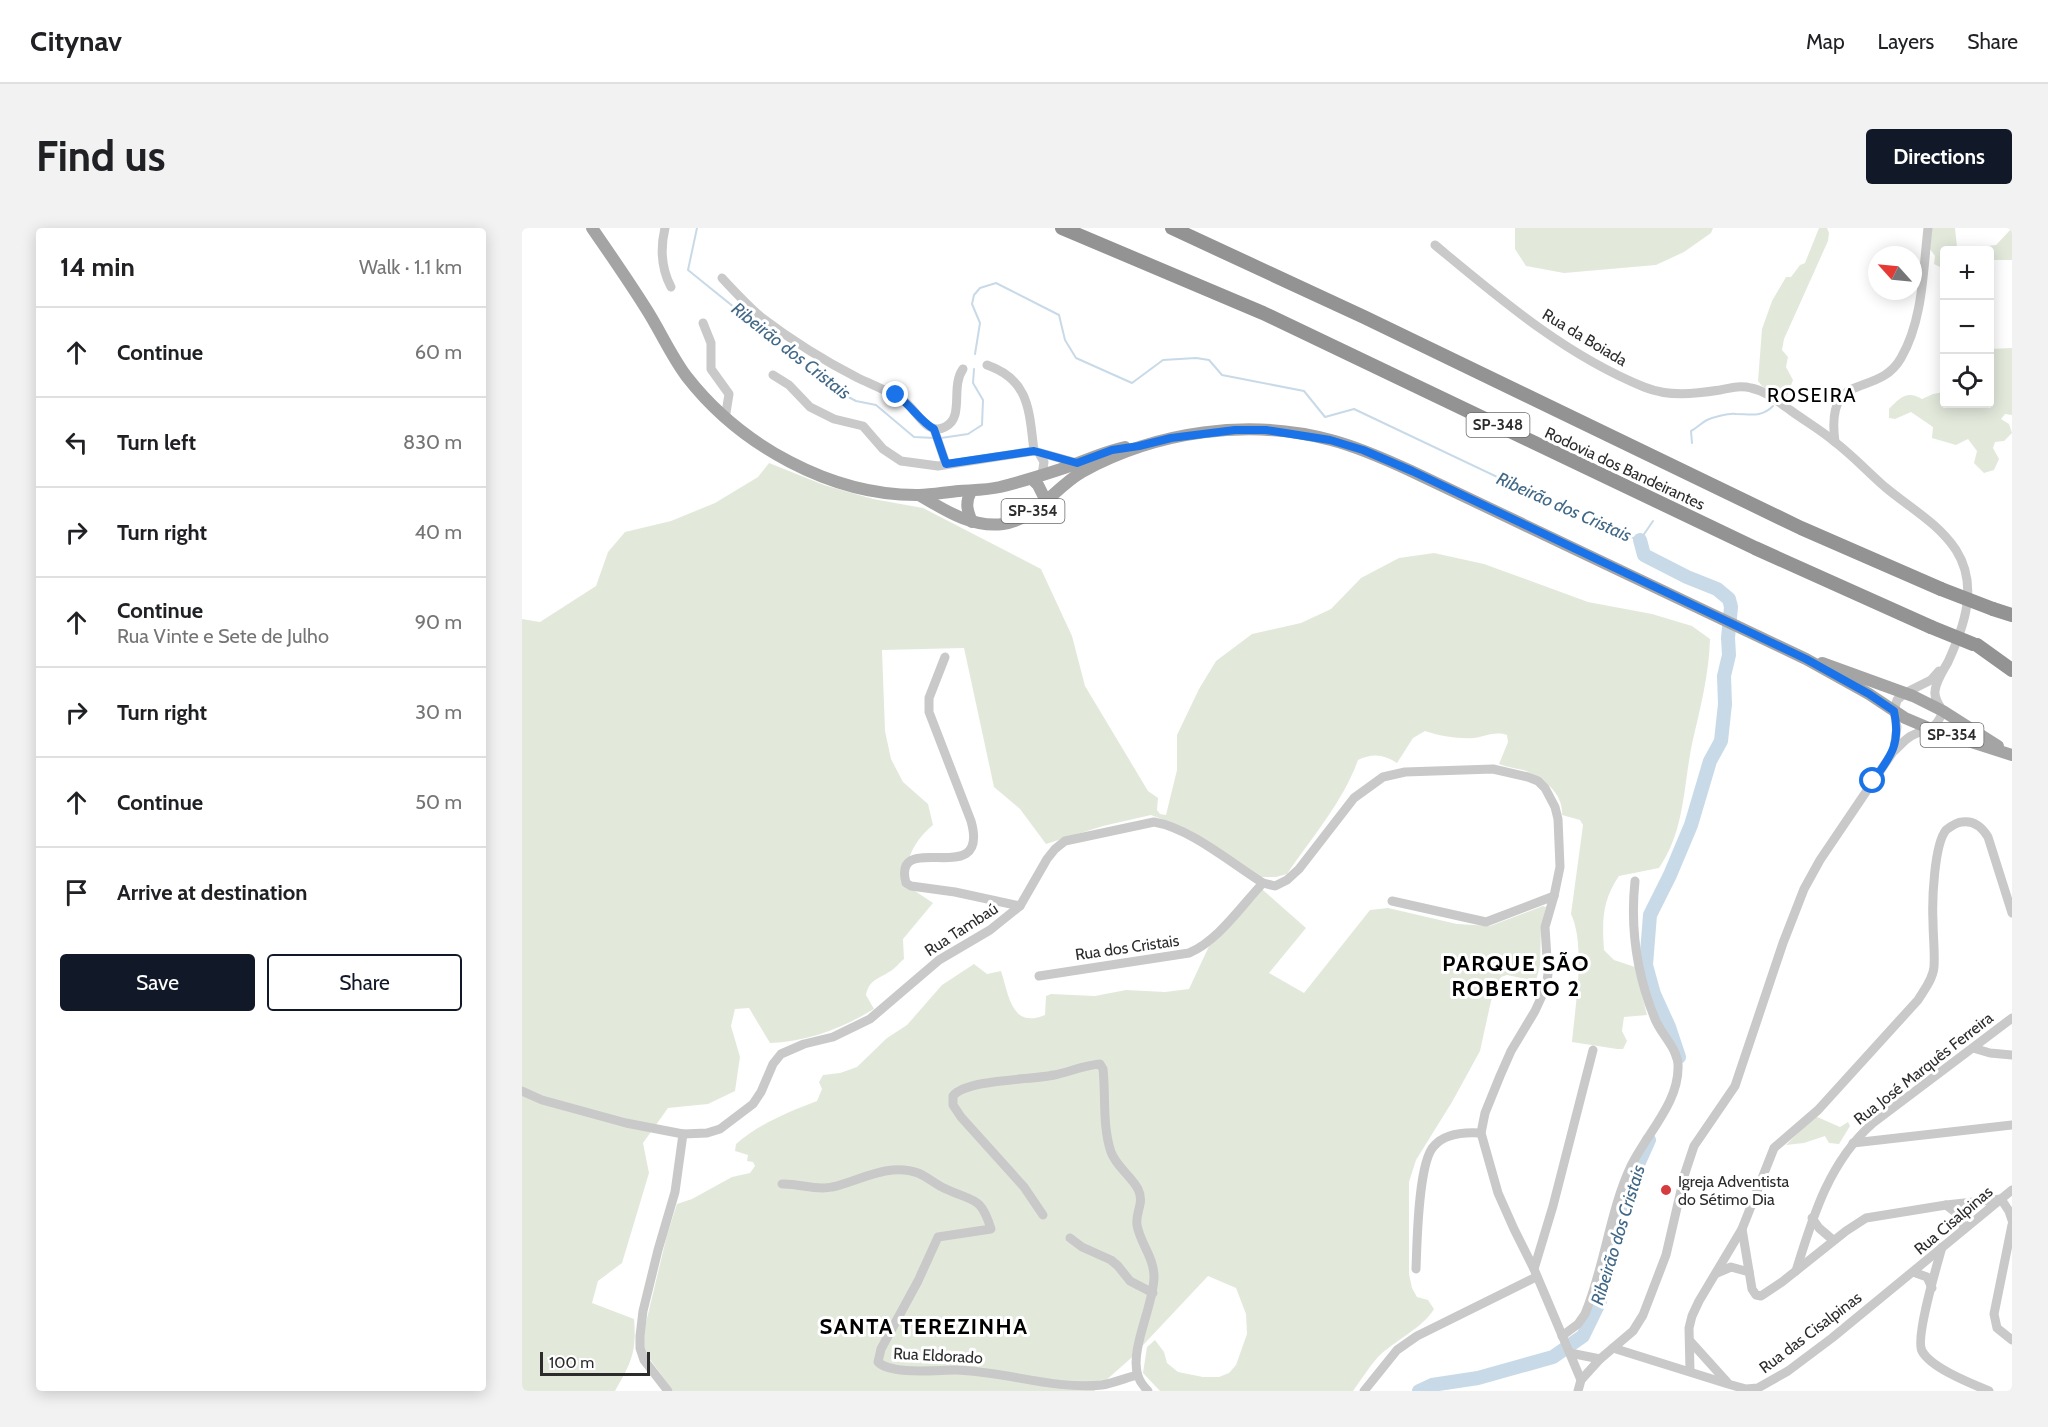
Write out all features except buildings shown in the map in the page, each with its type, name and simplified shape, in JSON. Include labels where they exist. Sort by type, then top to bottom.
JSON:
[{"type":"highway","name":"Rodovia dos Bandeirantes","points":[[1062,228],[1263,313],[1765,553],[1931,627],[2012,658]]},
{"type":"highway","name":"Rodovia dos Bandeirantes","points":[[1172,228],[1364,317],[1801,528],[1941,589],[2012,615]]},
{"type":"highway","points":[[1975,644],[2012,670]]},
{"type":"main road","name":"SP-354","points":[[592,228],[645,307],[676,362],[711,406],[742,433],[778,455],[817,474],[870,489],[919,495],[999,487],[1112,450],[1171,438],[1235,430],[1266,430],[1330,440],[1363,450],[1412,471],[1751,632],[1806,659],[1869,694],[1894,711],[1931,729],[2012,755]]},
{"type":"main road","name":"SP-354","points":[[919,495],[950,514],[972,522],[986,525],[1005,524],[1027,516],[1083,472],[1139,446]]},
{"type":"main road","points":[[1037,476],[1038,485],[1046,501]]},
{"type":"main road","points":[[972,491],[966,506],[972,522]]},
{"type":"main road","name":"SP-354","points":[[1806,659],[1834,666],[1905,693],[1943,711],[2012,755]]},
{"type":"street","points":[[665,228],[663,269],[671,287]]},
{"type":"street","points":[[1835,442],[1833,418],[1838,402],[1844,393],[1892,371],[1901,358],[1918,309],[1928,228]]},
{"type":"street","name":"Rua da Boiada","points":[[1435,245],[1516,311],[1605,370],[1647,388],[1669,394],[1687,394],[1737,387],[1752,388],[1771,397],[1835,442],[1887,488],[1932,522],[1945,535],[1963,563],[1967,580],[1968,606],[1963,629],[1935,690],[1936,701],[1943,711]]},
{"type":"street","points":[[722,278],[761,316],[796,342],[908,403],[926,424],[934,429],[943,429],[955,416],[958,376],[963,369]]},
{"type":"street","points":[[704,323],[711,343],[711,369],[729,394],[725,419]]},
{"type":"street","points":[[987,365],[1013,378],[1027,403],[1037,452],[1044,462],[1037,476]]},
{"type":"street","points":[[773,375],[789,385],[810,407],[825,415],[863,426],[891,456],[901,461],[917,464],[946,464],[1037,452],[1077,463]]},
{"type":"street","points":[[934,429],[946,464]]},
{"type":"street","points":[[945,657],[930,698],[929,712],[971,821],[975,835],[974,842],[965,854],[957,858],[916,858],[906,867],[904,876],[906,883],[911,886],[955,892],[1020,906]]},
{"type":"street","points":[[1893,752],[1897,736],[1894,711],[1897,700],[1905,693],[1931,680],[1948,661]]},
{"type":"street","points":[[1578,1391],[1581,1380],[1600,1359],[1633,1331],[1652,1296],[1666,1255],[1694,1146],[1735,1086],[1783,943],[1804,889],[1820,860],[1893,752],[1909,737],[1936,725],[1943,711]]},
{"type":"street","points":[[1263,883],[1275,886],[1287,880],[1299,869],[1354,798],[1383,777],[1405,772],[1493,769],[1538,781],[1550,796],[1557,813],[1560,867],[1545,927],[1548,974],[1546,987],[1535,1011],[1511,1051],[1485,1113],[1481,1133],[1498,1193],[1581,1380]]},
{"type":"street","points":[[1690,1371],[1692,1316],[1742,1229],[1774,1148],[1818,1110],[1918,1000],[1928,985],[1934,970],[1932,912],[1935,873],[1939,850],[1947,830],[1959,822],[1970,821],[1984,830],[2012,914]]},
{"type":"street","name":"Rua Tambaú","points":[[522,1090],[542,1100],[626,1123],[683,1134],[706,1133],[720,1129],[753,1104],[773,1064],[781,1054],[804,1044],[833,1037],[870,1019],[939,960],[990,930],[1020,906],[1047,859],[1065,841],[1154,822],[1182,831],[1263,883]]},
{"type":"street","points":[[1563,1338],[1585,1314],[1621,1189],[1645,1140],[1665,1111],[1677,1075],[1676,1056],[1654,1018],[1642,987],[1633,901],[1635,881]]},
{"type":"street","name":"Rua dos Cristais","points":[[1038,976],[1179,955],[1199,949],[1211,940],[1263,883]]},
{"type":"street","points":[[1392,901],[1486,921],[1554,896]]},
{"type":"street","name":"Rua José Marquês Ferreira","points":[[1796,1271],[1812,1218],[1828,1180],[1853,1143],[1873,1123],[2012,1018]]},
{"type":"street","points":[[1973,1048],[1990,1053],[2012,1055]]},
{"type":"street","points":[[1364,1391],[1397,1350],[1417,1336],[1535,1273],[1593,1050]]},
{"type":"street","points":[[1043,1215],[1024,1187],[961,1117],[953,1105],[953,1096],[958,1091],[990,1083],[1052,1076],[1100,1064],[1103,1069],[1107,1134],[1112,1154],[1137,1188],[1142,1200],[1136,1222],[1140,1237],[1153,1262],[1153,1293],[1137,1359],[1137,1375],[1148,1391]]},
{"type":"street","points":[[1853,1143],[2012,1125]]},
{"type":"street","points":[[1416,1269],[1419,1198],[1430,1151],[1435,1144],[1449,1137],[1464,1133],[1481,1133]]},
{"type":"street","points":[[668,1391],[644,1360],[640,1347],[640,1336],[643,1311],[675,1192],[683,1134]]},
{"type":"street","name":"Rua Eldorado","points":[[782,1184],[831,1187],[873,1174],[895,1171],[917,1173],[947,1190],[970,1198],[985,1210],[991,1229],[938,1237],[918,1281],[881,1349],[878,1362],[882,1366],[902,1370],[974,1371],[1100,1388],[1137,1375]]},
{"type":"street","name":"Rua Cisalpinas","points":[[1913,1272],[2012,1190]]},
{"type":"street","points":[[1742,1229],[1754,1293],[1761,1296],[1833,1240],[1866,1218],[2001,1199],[2012,1220]]},
{"type":"street","points":[[1946,1205],[1956,1211],[1964,1229]]},
{"type":"street","points":[[1812,1218],[1819,1228],[1833,1240]]},
{"type":"street","points":[[2012,1225],[1994,1314],[1997,1328],[2012,1340]]},
{"type":"street","points":[[1070,1238],[1082,1247],[1111,1260],[1130,1281],[1153,1293]]},
{"type":"street","points":[[1942,1247],[1920,1337],[1920,1347],[1929,1360],[1969,1383],[1989,1391]]},
{"type":"street","points":[[1717,1273],[1731,1268],[1749,1272]]},
{"type":"street","points":[[1913,1272],[1927,1277],[1932,1288]]},
{"type":"street","name":"Rua das Cisalpinas","points":[[1613,1348],[1728,1384],[1753,1389],[1768,1384],[1832,1338],[1913,1272]]},
{"type":"street","points":[[1690,1340],[1728,1384]]},
{"type":"street","points":[[1570,1352],[1600,1359]]},
{"type":"shaded area","points":[[1515,228],[1713,228],[1711,233],[1684,252],[1656,265],[1564,273],[1526,266],[1515,249]]},
{"type":"shaded area","points":[[1819,228],[1827,228],[1828,241],[1784,339],[1782,350],[1788,357],[1786,367],[1793,380],[1786,399],[1781,399],[1758,381],[1762,329],[1772,301],[1786,277],[1791,277],[1800,265],[1805,263]]},
{"type":"shaded area","points":[[1931,228],[1955,228],[1957,246],[1940,246],[1940,267],[1934,264],[1935,256],[1930,249]]},
{"type":"shaded area","points":[[2012,228],[2012,260],[1994,260],[1994,246],[1987,246],[1996,245]]},
{"type":"shaded area","points":[[2012,348],[2012,415],[2005,414],[2001,419],[2009,424],[2012,433],[2004,441],[1995,442],[1993,448],[1999,459],[1994,470],[1984,473],[1974,463],[1977,451],[1968,439],[1956,445],[1932,438],[1933,427],[1911,412],[1895,419],[1889,418],[1889,409],[1908,395],[1922,399],[1940,393],[1940,408],[1994,408],[1994,349]]},
{"type":"shaded area","points":[[769,463],[824,485],[873,499],[923,508],[1041,569],[1072,636],[1085,686],[1148,791],[1158,798],[1157,810],[1160,814],[1166,815],[1177,770],[1177,735],[1199,689],[1216,661],[1252,634],[1301,623],[1331,609],[1361,578],[1399,558],[1434,553],[1484,564],[1588,602],[1652,614],[1692,626],[1710,639],[1709,652],[1682,808],[1674,839],[1659,868],[1619,876],[1609,894],[1604,912],[1604,950],[1614,960],[1635,967],[1647,1015],[1624,1017],[1622,1031],[1627,1041],[1623,1049],[1572,1042],[1579,959],[1578,943],[1571,914],[1583,825],[1580,820],[1562,815],[1562,807],[1556,793],[1544,781],[1523,770],[1499,764],[1508,742],[1507,735],[1494,734],[1462,738],[1425,731],[1413,738],[1397,763],[1378,756],[1368,756],[1358,760],[1336,805],[1287,874],[1276,877],[1258,877],[1174,824],[1151,815],[1103,826],[1046,844],[1020,809],[994,787],[964,648],[882,650],[885,731],[891,759],[903,782],[928,804],[933,825],[920,838],[912,851],[903,883],[933,903],[903,939],[904,959],[869,986],[866,995],[874,1009],[862,1016],[811,1037],[770,1043],[749,1008],[735,1009],[731,1026],[740,1057],[735,1091],[708,1104],[668,1108],[643,1143],[649,1173],[622,1263],[598,1281],[592,1303],[634,1319],[634,1349],[621,1381],[615,1391],[522,1391],[522,619],[540,622],[596,586],[608,552],[625,532],[671,521],[715,503],[758,477]]},
{"type":"shaded area","points":[[1263,890],[1306,928],[1269,973],[1304,993],[1370,910],[1388,908],[1457,924],[1490,926],[1543,906],[1546,907],[1541,929],[1540,965],[1536,981],[1507,975],[1501,977],[1491,1001],[1480,1051],[1416,1160],[1409,1182],[1409,1274],[1417,1297],[1428,1300],[1434,1309],[1416,1328],[1378,1357],[1353,1391],[1160,1391],[1143,1373],[1147,1347],[1155,1340],[1164,1352],[1167,1363],[1178,1372],[1203,1377],[1219,1377],[1229,1373],[1236,1365],[1247,1334],[1246,1314],[1236,1288],[1208,1276],[1130,1359],[1094,1391],[673,1391],[644,1351],[643,1335],[667,1235],[677,1204],[692,1199],[732,1177],[750,1173],[755,1166],[753,1162],[747,1161],[748,1155],[735,1151],[736,1144],[764,1125],[817,1101],[822,1089],[819,1082],[823,1075],[840,1073],[857,1067],[887,1038],[907,1025],[942,985],[974,964],[987,974],[1001,971],[1013,1007],[1018,1014],[1025,1017],[1034,1018],[1045,1015],[1046,996],[1051,994],[1095,996],[1126,990],[1165,992],[1189,989],[1210,944],[1258,891]]},
{"type":"shaded area","points":[[1815,1116],[1840,1127],[1848,1122],[1850,1126],[1839,1144],[1829,1143],[1825,1136],[1804,1143],[1786,1145]]},
{"type":"waterway","name":"Ribeirão dos Cristais","points":[[697,228],[688,270],[839,392],[856,401],[876,405],[914,437],[935,438]]},
{"type":"waterway","name":"Ribeirão dos Cristais","points":[[975,354],[980,323],[972,304],[974,295],[980,288],[996,283],[1059,315],[1065,340],[1076,358],[1132,383],[1163,360],[1196,358],[1209,360],[1222,375],[1304,391],[1325,417],[1354,409],[1609,530],[1640,540],[1653,521]]},
{"type":"waterway","name":"Ribeirão dos Cristais","points":[[941,438],[968,434],[982,425],[983,400],[973,383],[974,369]]},
{"type":"waterway","points":[[1692,443],[1691,431],[1707,420],[1729,414],[1760,414],[1773,406]]},
{"type":"waterway","name":"Ribeirão dos Cristais","points":[[1640,540],[1644,555],[1717,589],[1729,599],[1731,607],[1729,655],[1724,676],[1725,704],[1721,741],[1710,761],[1691,825],[1650,915],[1646,965],[1654,994],[1679,1057]]},
{"type":"waterway","name":"Ribeirão dos Cristais","points":[[1419,1391],[1432,1385],[1478,1378],[1553,1357],[1583,1336],[1600,1301],[1615,1232],[1629,1197],[1636,1169],[1649,1140]]},
{"type":"place","name":"Igreja Adventista do Sétimo Dia","points":[[1666,1190]]},
{"type":"district","name":"ROSEIRA","points":[[1812,395]]},
{"type":"district","name":"PARQUE SÃO ROBERTO 2","points":[[1516,976]]},
{"type":"district","name":"SANTA TEREZINHA","points":[[924,1326]]},
{"type":"route","points":[[896,395],[908,403],[926,424],[934,429],[946,464],[1034,451],[1077,463],[1112,450],[1171,438],[1235,430],[1266,430],[1308,436],[1363,450],[1514,519],[1806,659],[1869,694],[1894,711],[1897,727],[1893,752],[1873,781]]}]
